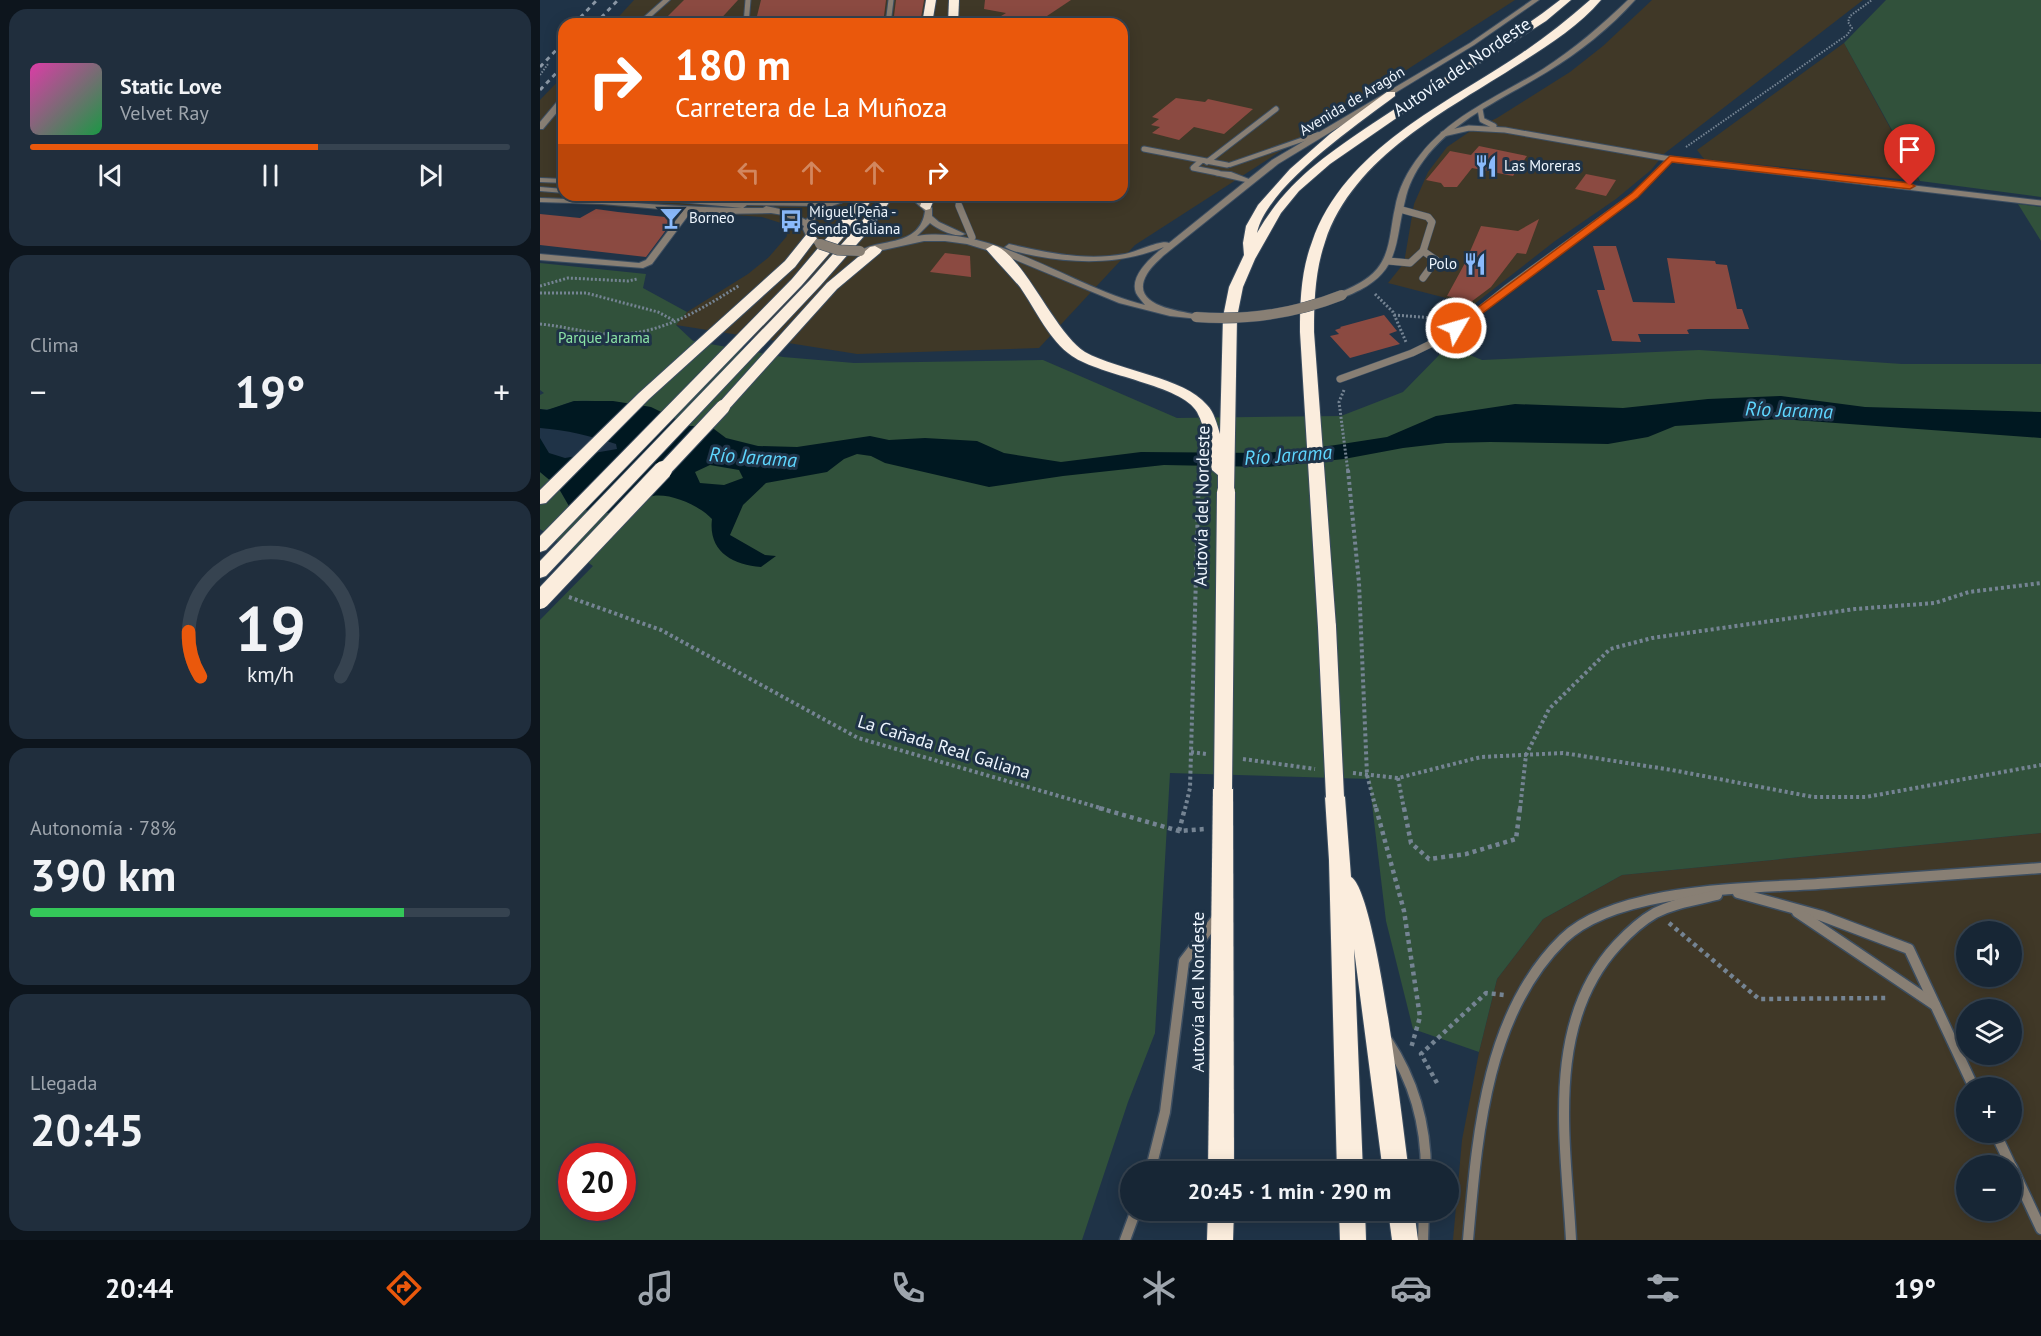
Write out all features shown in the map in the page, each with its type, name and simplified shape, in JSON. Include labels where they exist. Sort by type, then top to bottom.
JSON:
[{"type":"highway","points":[[928,18],[932,0]]},
{"type":"highway","points":[[938,0],[938,18]]},
{"type":"highway","points":[[952,18],[954,0]]},
{"type":"highway","name":"Autovía del Nordeste","points":[[1221,1161],[1227,407],[1230,317],[1236,286],[1248,259],[1275,212],[1295,188],[1326,161],[1420,97],[1542,19],[1566,0]]},
{"type":"highway","name":"Autovía del Nordeste","points":[[1350,1161],[1340,860],[1308,336],[1310,286],[1318,242],[1339,203],[1370,165],[1399,139],[1567,24],[1596,0]]},
{"type":"highway","points":[[1248,259],[1251,227],[1280,188],[1343,130],[1390,94]]},
{"type":"highway","points":[[540,546],[797,282],[865,201]]},
{"type":"highway","points":[[540,572],[816,283],[868,223],[884,201]]},
{"type":"highway","points":[[540,499],[644,396],[790,264],[813,235]]},
{"type":"highway","points":[[993,249],[1022,281],[1065,344],[1083,358],[1164,386],[1194,399],[1201,406],[1209,425],[1226,492]]},
{"type":"highway","points":[[540,600],[723,407],[867,250]]},
{"type":"highway","points":[[1340,860],[1363,937],[1395,1161]]},
{"type":"highway","points":[[1220,1240],[1221,1221]]},
{"type":"highway","points":[[1352,1221],[1353,1240]]},
{"type":"highway","points":[[1402,1221],[1405,1240]]},
{"type":"street","points":[[646,18],[667,0]]},
{"type":"street","name":"Avenida de Aragón","points":[[1170,313],[1145,301],[1141,294],[1139,285],[1149,263],[1275,162],[1472,44],[1536,0]]},
{"type":"street","points":[[728,202],[792,215],[813,235],[838,250],[867,250],[907,240],[944,238],[993,249],[1039,265],[1112,298],[1139,307],[1196,317],[1238,319],[1288,314],[1342,296],[1380,272],[1388,261],[1394,242],[1401,199],[1412,174],[1426,152],[1443,134],[1578,48],[1632,0]]},
{"type":"street","points":[[540,127],[558,106]]},
{"type":"street","points":[[1227,165],[1325,133]]},
{"type":"street","points":[[1218,173],[1250,182]]},
{"type":"street","points":[[540,180],[558,181]]},
{"type":"street","points":[[540,189],[558,190]]},
{"type":"street","points":[[540,200],[558,201]]},
{"type":"street","points":[[571,201],[689,209],[773,210]]},
{"type":"street","points":[[713,201],[780,201]]},
{"type":"street","points":[[813,235],[814,213],[832,201]]},
{"type":"street","points":[[907,240],[924,227],[928,206]]},
{"type":"street","name":"Avenida de Aragón","points":[[928,206],[942,227],[972,237],[1038,254],[1095,260],[1143,253],[1188,232]]},
{"type":"street","points":[[540,257],[640,266],[649,262],[689,209]]},
{"type":"lane","points":[[746,18],[748,0]]},
{"type":"lane","points":[[889,18],[891,0]]},
{"type":"lane","points":[[1218,173],[1193,168],[1276,109]]},
{"type":"lane","points":[[1480,109],[1482,120],[1506,130]]},
{"type":"lane","points":[[1443,134],[1469,128],[1506,130],[1670,159],[2041,203]]},
{"type":"lane","points":[[1144,149],[1227,165]]},
{"type":"lane","points":[[1340,379],[1405,356],[1447,336],[1635,195],[1670,159]]},
{"type":"lane","points":[[957,201],[972,237]]},
{"type":"lane","points":[[1388,261],[1410,263],[1423,251],[1432,222],[1428,217],[1399,209]]},
{"type":"lane","points":[[1423,251],[1436,260],[1423,278]]},
{"type":"lane","points":[[1468,1240],[1474,1177],[1493,1072],[1506,1026],[1521,994],[1541,962],[1564,938],[1622,907],[1659,897],[1695,891],[1730,891],[2041,868]]},
{"type":"lane","points":[[1571,1240],[1566,1081],[1576,1015],[1586,988],[1600,964],[1628,933],[1664,908],[1730,891],[1787,905],[1909,949],[1969,1077]]},
{"type":"lane","points":[[1787,905],[1866,957],[1896,981],[1935,1005]]},
{"type":"lane","points":[[1153,1161],[1165,1112],[1184,961],[1223,911]]},
{"type":"lane","points":[[1377,1026],[1405,1069],[1416,1091],[1427,1151],[1427,1161]]},
{"type":"lane","points":[[2022,1189],[2041,1230]]},
{"type":"lane","points":[[1125,1240],[1132,1221]]},
{"type":"lane","points":[[1423,1240],[1424,1221]]},
{"type":"path","points":[[1670,159],[1847,34],[1852,28],[1848,22],[1850,16],[1872,0]]},
{"type":"path","points":[[540,75],[548,64]]},
{"type":"path","points":[[540,286],[568,278],[628,281],[643,277],[652,270],[654,265],[649,262]]},
{"type":"path","points":[[540,324],[609,334],[638,333],[676,321],[741,285]]},
{"type":"path","points":[[1369,291],[1378,294],[1394,315],[1408,346],[1405,356]]},
{"type":"path","points":[[540,293],[586,293],[658,312],[676,321]]},
{"type":"path","points":[[1394,315],[1466,320]]},
{"type":"path","points":[[1351,375],[1339,402],[1352,498],[1359,583],[1367,775],[1404,911],[1420,1017],[1405,1069]]},
{"type":"path","points":[[1179,831],[1190,788],[1199,458]]},
{"type":"path","points":[[1398,778],[1411,843],[1429,860],[1467,854],[1516,839],[1526,755],[1549,709],[1610,649],[1652,638],[1855,609],[1935,603],[1969,592],[2041,583]]},
{"type":"path","name":"La Cañada Real Galiana","points":[[562,594],[661,630],[858,738],[1179,831],[1223,828]]},
{"type":"path","points":[[1191,752],[1214,755]]},
{"type":"path","points":[[1346,772],[1398,778],[1481,757],[1563,753],[1672,770],[1813,797],[1866,797],[2041,765]]},
{"type":"path","points":[[1237,759],[1326,770]]},
{"type":"path","points":[[1657,913],[1759,999],[1888,998]]},
{"type":"path","points":[[1437,1083],[1421,1054],[1486,993],[1521,994]]},
{"type":"shaded area","points":[[634,0],[1515,0],[1135,245],[1039,348],[857,354],[676,325],[687,312],[748,274],[769,257],[787,236],[784,224],[762,217],[540,201],[540,100],[558,81],[558,201],[1128,201],[1128,18],[618,18]]},
{"type":"shaded area","points":[[1652,0],[1863,0],[1665,153],[1651,170],[1616,199],[1555,241],[1473,305],[1388,283],[1404,263],[1414,204],[1428,172],[1447,147],[1570,72],[1603,46]]},
{"type":"shaded area","points":[[1844,43],[1919,181],[1704,159],[1697,150]]},
{"type":"shaded area","points":[[2041,833],[2041,1240],[1453,1240],[1455,1221],[1459,1221],[1462,1140],[1479,1052],[1497,979],[1543,919],[1622,875]]},
{"type":"green space","points":[[1886,0],[2041,0],[2041,197],[1920,181],[1844,43]]},
{"type":"green space","points":[[2018,204],[2041,207],[2041,241]]},
{"type":"green space","name":"Parque Jarama","points":[[540,263],[646,274],[643,288],[687,312],[676,325],[693,341],[783,357],[854,363],[1043,360],[1177,418],[1341,416],[1403,392],[1448,346],[1482,360],[1699,350],[1902,364],[2041,364],[2041,833],[1622,875],[1543,919],[1497,979],[1479,1052],[1413,1029],[1386,921],[1369,779],[1170,773],[1155,1033],[1128,1102],[1082,1240],[540,1240],[540,620],[593,566],[540,529],[540,472],[558,487],[569,506],[626,451],[650,407],[586,401],[572,402],[545,410],[540,409],[540,395],[544,393],[540,390]]},
{"type":"water","name":"Río Jarama","points":[[1781,396],[1865,407],[2041,412],[2041,438],[1781,419],[1675,426],[1648,437],[1608,444],[1446,443],[1344,459],[1267,467],[1164,465],[989,487],[885,463],[871,456],[857,454],[844,459],[827,472],[766,483],[743,505],[730,535],[765,555],[776,556],[761,567],[741,563],[724,554],[714,540],[712,519],[685,502],[668,496],[653,496],[620,511],[601,513],[588,511],[569,506],[558,487],[540,472],[540,438],[549,453],[565,458],[617,449],[616,444],[597,438],[540,428],[540,409],[547,410],[574,401],[613,401],[651,407],[690,426],[710,426],[726,438],[758,446],[797,447],[870,436],[889,440],[925,438],[977,441],[1004,453],[1061,462],[1141,452],[1266,453],[1329,446],[1387,437],[1436,416],[1515,404],[1623,408],[1708,399]],"holes":[[[710,465],[739,470],[743,478],[724,485],[700,483],[695,472]]]},
{"type":"building","points":[[684,0],[738,0],[722,18],[666,18]]},
{"type":"building","points":[[761,0],[886,0],[884,18],[756,18]]},
{"type":"building","points":[[896,0],[924,0],[921,18],[894,18]]},
{"type":"building","points":[[985,0],[1071,0],[1044,18],[998,18],[1006,13],[984,9]]},
{"type":"building","points":[[1176,98],[1205,102],[1208,99],[1253,109],[1224,134],[1194,127],[1179,140],[1152,133],[1160,127],[1151,125],[1159,119],[1152,117]]},
{"type":"building","name":"Las Moreras","points":[[1479,146],[1527,156],[1513,176],[1472,168],[1457,187],[1444,187],[1441,183],[1426,180],[1450,151],[1471,155]]},
{"type":"building","points":[[1586,174],[1616,180],[1606,196],[1575,189]]},
{"type":"building","points":[[596,209],[675,218],[646,257],[540,245],[540,214],[580,218]]},
{"type":"building","name":"Polo","points":[[1539,219],[1526,254],[1517,253],[1491,287],[1471,302],[1447,296],[1481,226],[1518,231]]},
{"type":"building","points":[[1593,246],[1616,246],[1633,302],[1675,303],[1667,258],[1715,261],[1716,264],[1727,265],[1737,309],[1742,309],[1749,329],[1690,329],[1687,330],[1689,334],[1638,334],[1641,342],[1612,341],[1597,290],[1605,290]]},
{"type":"building","points":[[945,253],[970,256],[971,277],[930,272]]},
{"type":"building","points":[[1384,315],[1397,331],[1389,334],[1400,344],[1350,358],[1330,336],[1339,334],[1335,330],[1340,327]]},
{"type":"railway","points":[[580,18],[597,0]]},
{"type":"railway","points":[[601,18],[618,0]]},
{"type":"railway","points":[[540,67],[558,48]]},
{"type":"railway","points":[[540,90],[558,71]]},
{"type":"place","name":"Las Moreras","points":[[1486,166]]},
{"type":"place","name":"Borneo","points":[[671,218]]},
{"type":"place","name":"Miguel Peña - Senda Galiana","points":[[791,221]]},
{"type":"place","name":"Polo","points":[[1475,264]]},
{"type":"route","points":[[1456,328],[1635,195],[1670,159],[1910,186]]}]
